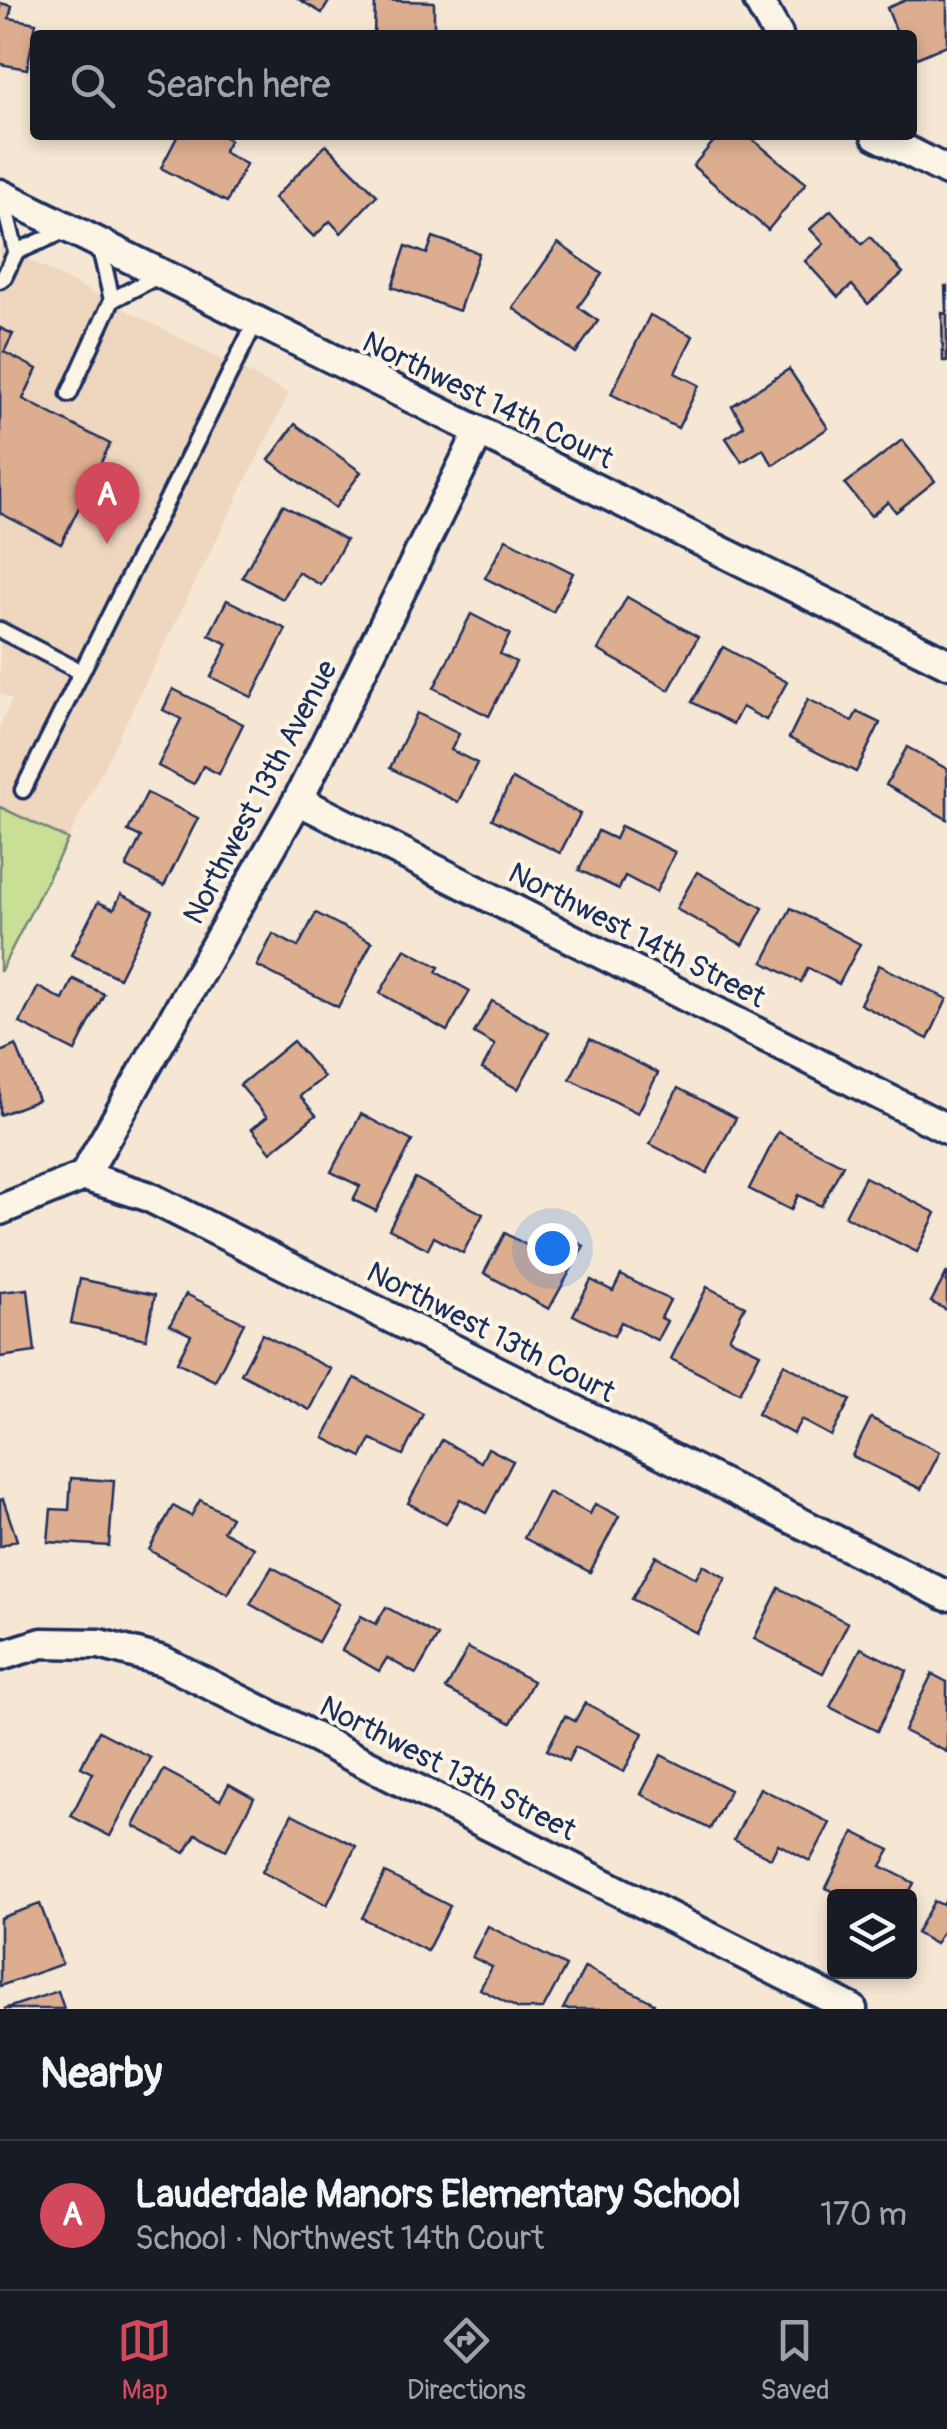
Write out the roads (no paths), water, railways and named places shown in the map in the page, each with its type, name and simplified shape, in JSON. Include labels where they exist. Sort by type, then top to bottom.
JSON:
[{"type":"street","points":[[758,0],[775,30]]},
{"type":"street","points":[[886,140],[947,171]]},
{"type":"street","name":"Northwest 14th Court","points":[[1,195],[947,663]]},
{"type":"street","name":"Northwest 13th Avenue","points":[[84,1176],[298,800],[479,432]]},
{"type":"street","name":"Northwest 14th Street","points":[[298,800],[947,1129]]},
{"type":"street","points":[[0,1210],[84,1176]]},
{"type":"street","name":"Northwest 13th Court","points":[[84,1176],[147,1196],[947,1596]]},
{"type":"street","name":"Northwest 13th Street","points":[[0,1656],[42,1643],[100,1644],[163,1661],[852,2009]]},
{"type":"lane","points":[[0,280],[16,252],[1,195]]},
{"type":"lane","points":[[16,252],[70,229]]},
{"type":"lane","points":[[69,394],[112,300],[99,243]]},
{"type":"lane","points":[[112,300],[161,274]]},
{"type":"lane","points":[[23,790],[256,321]]},
{"type":"lane","points":[[0,630],[81,672]]},
{"type":"place","name":"Lauderdale Manors Elementary School","points":[[107,544]]}]
